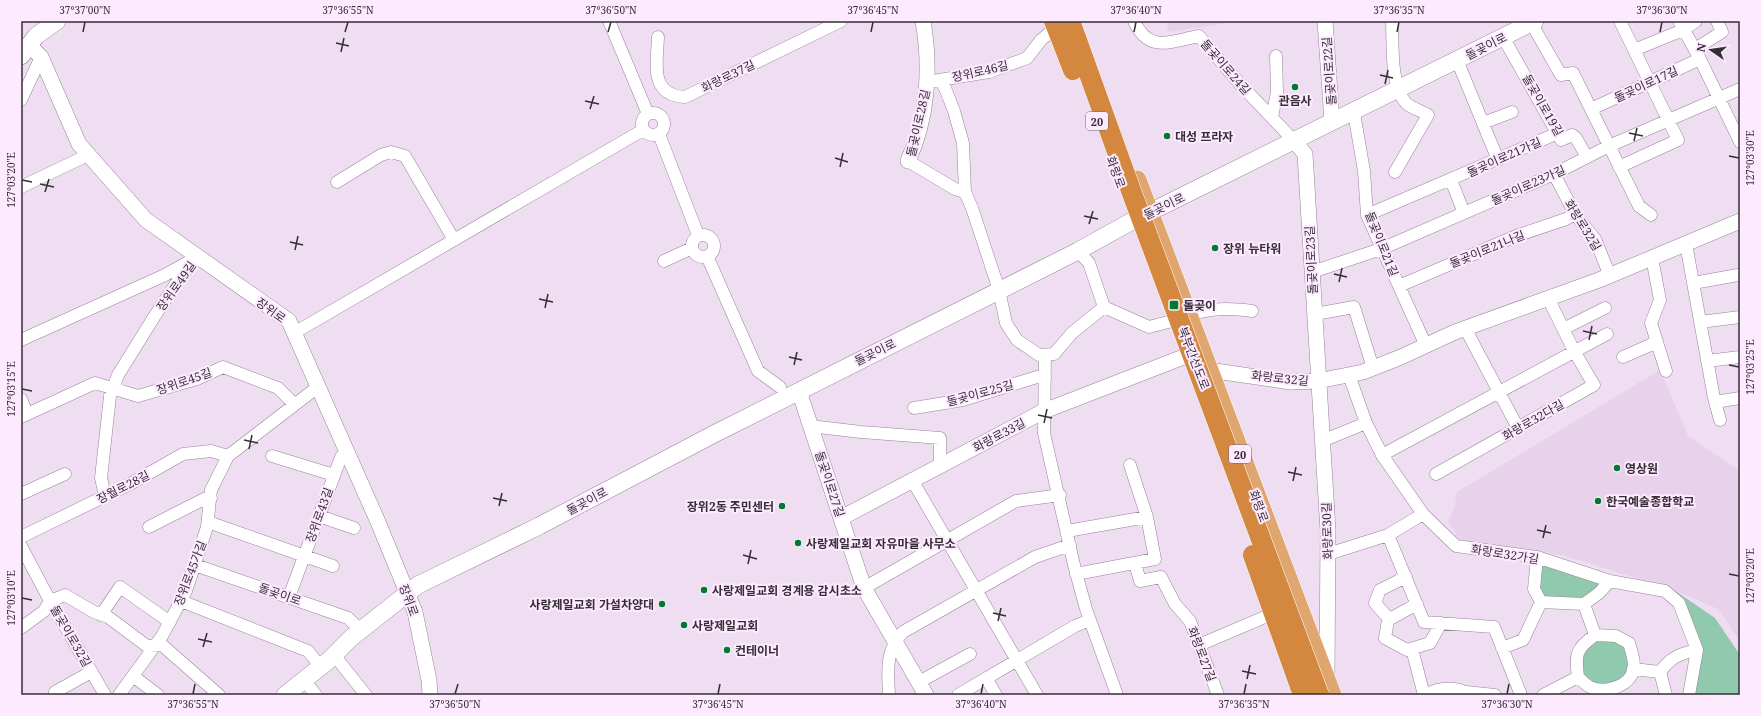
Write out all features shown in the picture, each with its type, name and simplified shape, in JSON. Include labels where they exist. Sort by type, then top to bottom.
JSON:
[{"type":"highway","name":"북부간선도로","points":[[1054,21],[1128,215],[1303,695]]},
{"type":"highway","name":"북부간선도로","points":[[1070,21],[1135,203],[1326,690]]},
{"type":"main road","points":[[23,50],[36,36],[57,21]]},
{"type":"main road","name":"화랑로","points":[[1063,21],[1094,111],[1142,217],[1180,318],[1209,370],[1326,690]]},
{"type":"main road","name":"화랑로","points":[[1074,21],[1142,217]]},
{"type":"main road","name":"돌곶이로","points":[[285,695],[321,667],[360,630],[418,585],[539,526],[714,434],[1078,251],[1142,217],[1295,142],[1332,122],[1354,113],[1532,22]]},
{"type":"main road","name":"화랑로","points":[[1180,318],[1186,356],[1311,695]]},
{"type":"street","points":[[609,21],[648,114]]},
{"type":"street","name":"화랑로37길","points":[[658,37],[656,74],[659,83],[666,92],[674,96],[685,97],[841,21]]},
{"type":"street","name":"돌곶이로28길","points":[[923,21],[934,81],[908,161],[955,189],[965,192]]},
{"type":"street","name":"장위로46길","points":[[934,81],[989,72],[1028,58],[1040,40],[1063,21]]},
{"type":"street","name":"돌곶이로24길","points":[[1134,21],[1148,40],[1158,44],[1199,36],[1241,85],[1295,142]]},
{"type":"street","name":"돌곶이로22길","points":[[1325,21],[1332,122]]},
{"type":"street","points":[[1392,21],[1394,71],[1399,90],[1406,104],[1428,115],[1395,172]]},
{"type":"street","points":[[1619,167],[1678,140],[1620,21]]},
{"type":"street","points":[[1634,50],[1681,25],[1696,21]]},
{"type":"street","points":[[1532,22],[1561,75],[1573,73],[1639,206],[1651,215]]},
{"type":"street","name":"돌곶이로17길","points":[[1591,110],[1650,82],[1697,54],[1722,32],[1721,23]]},
{"type":"street","points":[[1681,25],[1739,137]]},
{"type":"street","name":"돌곶이로19길","points":[[1503,37],[1561,140],[1572,135],[1576,138],[1587,157]]},
{"type":"street","points":[[21,100],[41,57],[34,50],[23,50]]},
{"type":"street","points":[[1272,117],[1277,92],[1276,56]]},
{"type":"street","name":"장위로","points":[[41,57],[79,144],[146,220],[196,257],[289,321],[319,386],[415,612],[429,680],[430,695]]},
{"type":"street","name":"돌곶이로","points":[[1457,60],[1498,160]]},
{"type":"street","name":"돌곶이로28길","points":[[934,81],[946,88],[954,111],[963,143],[965,192],[972,208],[999,290]]},
{"type":"street","name":"돌곶이로23가길","points":[[1312,272],[1381,249],[1554,174],[1609,146],[1740,89]]},
{"type":"street","points":[[1483,123],[1512,112]]},
{"type":"street","points":[[656,113],[662,118],[664,128],[659,134],[649,135],[643,130],[643,119],[648,114],[656,113]]},
{"type":"street","name":"돌곶이로21길","points":[[1354,113],[1364,171],[1367,215],[1426,346]]},
{"type":"street","points":[[294,333],[643,130]]},
{"type":"street","name":"돌곶이로21가길","points":[[1367,215],[1558,133]]},
{"type":"street","points":[[659,134],[698,235]]},
{"type":"street","name":"돌곶이로23길","points":[[1295,142],[1305,154],[1318,382]]},
{"type":"street","points":[[337,182],[381,155],[391,152],[405,156],[454,240]]},
{"type":"street","points":[[21,187],[88,155]]},
{"type":"street","name":"화랑로32길","points":[[1554,174],[1575,214],[1595,239],[1610,276]]},
{"type":"street","points":[[1451,180],[1464,213]]},
{"type":"street","name":"돌곶이로21나길","points":[[1399,286],[1516,236],[1566,219],[1575,214]]},
{"type":"street","name":"화랑로32길","points":[[1209,370],[1291,382],[1318,382],[1374,368],[1465,328],[1610,276],[1740,221]]},
{"type":"street","points":[[698,235],[709,236],[714,242],[714,250],[707,256],[698,256],[692,248],[692,240],[698,235]]},
{"type":"street","points":[[1686,244],[1707,361],[1720,420]]},
{"type":"street","points":[[664,261],[692,248]]},
{"type":"street","points":[[1078,251],[1090,263],[1104,307],[1149,327],[1207,310],[1229,308],[1252,311]]},
{"type":"street","points":[[707,256],[758,371],[780,387]]},
{"type":"street","name":"장위로49길","points":[[21,340],[165,275],[196,257]]},
{"type":"street","name":"장위로49길","points":[[105,496],[101,478],[110,396],[113,388],[118,375],[154,317],[177,282],[196,257]]},
{"type":"street","points":[[1652,258],[1660,300],[1651,323],[1666,370]]},
{"type":"street","points":[[1693,283],[1738,275]]},
{"type":"street","points":[[999,290],[1006,323],[1017,340],[1039,355],[1054,354],[1072,333],[1104,307]]},
{"type":"street","name":"화랑로32다길","points":[[1436,474],[1594,385],[1574,351],[1548,298]]},
{"type":"street","points":[[1314,314],[1354,307],[1374,368]]},
{"type":"street","points":[[1563,329],[1605,308]]},
{"type":"street","points":[[1700,322],[1740,317]]},
{"type":"street","points":[[1465,328],[1518,428]]},
{"type":"street","points":[[1382,455],[1498,391],[1607,334]]},
{"type":"street","points":[[1623,357],[1657,342]]},
{"type":"street","points":[[1045,355],[1044,433],[1060,495],[1076,574],[1090,620],[1117,695]]},
{"type":"street","name":"화랑로33길","points":[[841,518],[1044,411],[1186,356]]},
{"type":"street","points":[[1707,361],[1740,357]]},
{"type":"street","name":"장위로45길","points":[[113,388],[138,396],[197,378],[223,366],[278,388],[294,404]]},
{"type":"street","name":"화랑로32가길","points":[[1349,375],[1366,423],[1382,455],[1423,514],[1456,546],[1537,557],[1610,581],[1665,591],[1679,603],[1697,650],[1690,695]]},
{"type":"street","name":"돌곶이로25길","points":[[914,408],[963,400],[1037,377],[1045,377]]},
{"type":"street","name":"화랑로30길","points":[[1318,382],[1328,554],[1326,690]]},
{"type":"street","points":[[21,399],[24,415],[95,383],[113,388]]},
{"type":"street","points":[[228,456],[319,386]]},
{"type":"street","name":"돌곶이로27길","points":[[799,392],[864,588],[922,689],[970,654]]},
{"type":"street","points":[[1715,402],[1740,398]]},
{"type":"street","points":[[1322,441],[1366,423]]},
{"type":"street","points":[[810,426],[861,432],[940,438],[940,466]]},
{"type":"street","name":"장월로28길","points":[[21,537],[105,496],[183,454],[211,451],[228,456]]},
{"type":"street","name":"장위로43길","points":[[289,597],[341,457],[347,451]]},
{"type":"street","name":"장위로45가길","points":[[119,695],[155,645],[170,622],[181,601],[195,565],[208,522],[211,490],[228,456]]},
{"type":"street","name":"장위로43길","points":[[272,456],[334,475]]},
{"type":"street","points":[[1076,574],[1155,559],[1148,517],[1130,465]]},
{"type":"street","points":[[21,494],[65,474]]},
{"type":"street","points":[[912,480],[1037,695]]},
{"type":"street","points":[[864,588],[1016,501],[1060,495]]},
{"type":"street","points":[[149,527],[204,499],[211,498]]},
{"type":"street","points":[[1328,554],[1388,534],[1423,514]]},
{"type":"street","points":[[319,516],[354,528]]},
{"type":"street","points":[[1067,531],[1148,517]]},
{"type":"street","points":[[208,522],[304,556]]},
{"type":"street","points":[[1388,534],[1424,622],[1494,627],[1521,695]]},
{"type":"street","points":[[889,695],[888,664],[894,641],[903,632],[1034,558],[1070,545]]},
{"type":"street","name":"돌곶이로32길","points":[[21,546],[50,601],[105,695]]},
{"type":"street","name":"장위로43길","points":[[304,556],[333,566]]},
{"type":"street","points":[[1502,648],[1523,640],[1540,602],[1534,589],[1537,557]]},
{"type":"street","name":"화랑로27길","points":[[1135,563],[1140,581],[1161,577],[1175,604],[1190,620],[1218,695]]},
{"type":"street","name":"돌곶이로","points":[[195,565],[348,618],[360,630]]},
{"type":"street","points":[[1389,619],[1375,603],[1380,590],[1406,577]]},
{"type":"street","points":[[1540,602],[1584,604],[1599,593],[1610,581]]},
{"type":"street","name":"장위로45가길","points":[[101,614],[120,587],[170,622]]},
{"type":"street","name":"돌곶이로32길","points":[[50,601],[65,595],[108,617],[147,646],[155,645]]},
{"type":"street","points":[[21,628],[44,611],[50,601]]},
{"type":"street","points":[[181,601],[308,651],[321,667]]},
{"type":"street","points":[[1417,604],[1388,620],[1384,638],[1407,650],[1412,649],[1430,643],[1441,623]]},
{"type":"street","points":[[1584,604],[1595,635]]},
{"type":"street","points":[[1199,645],[1280,610]]},
{"type":"street","points":[[965,693],[986,678],[1075,626],[1090,620]]},
{"type":"street","points":[[1595,635],[1616,636],[1629,643],[1634,660],[1633,668],[1632,675],[1615,691],[1590,687],[1578,677],[1576,662],[1580,646],[1595,635]]},
{"type":"street","points":[[155,645],[162,645],[216,694]]},
{"type":"street","points":[[1412,649],[1425,695],[1445,689],[1456,689],[1469,694],[1495,695]]},
{"type":"street","points":[[1666,695],[1660,672],[1667,662],[1680,654],[1697,650]]},
{"type":"street","points":[[334,655],[366,695]]},
{"type":"street","points":[[1633,668],[1660,672]]},
{"type":"street","name":"돌곶이로32길","points":[[55,692],[91,672]]},
{"type":"street","points":[[133,676],[158,695]]},
{"type":"street","points":[[1543,695],[1578,677]]},
{"type":"street","points":[[986,678],[996,695]]},
{"type":"street","points":[[304,680],[316,695]]},
{"type":"shaded area","points":[[1167,21],[1242,21],[1168,32]]},
{"type":"shaded area","name":"한국예술종합학교","points":[[1660,370],[1688,436],[1740,471],[1740,641],[1718,609],[1674,590],[1562,555],[1462,543],[1448,521],[1454,509],[1457,492]]},
{"type":"green space","points":[[1537,557],[1610,581],[1584,604],[1541,602]]},
{"type":"green space","points":[[1674,590],[1715,618],[1740,655],[1740,695],[1689,695],[1697,650],[1679,603],[1665,591]]},
{"type":"green space","points":[[1595,635],[1629,643],[1632,675],[1603,690],[1578,677],[1580,647]]},
{"type":"place","name":"관음사","points":[[1295,87]]},
{"type":"place","name":"대성 프라자","points":[[1167,136]]},
{"type":"place","name":"장위 뉴타워","points":[[1215,248]]},
{"type":"place","name":"돌곶이","points":[[1174,305]]},
{"type":"place","name":"영상원","points":[[1617,468]]},
{"type":"place","name":"한국예술종합학교","points":[[1598,501]]},
{"type":"place","name":"장위2동 주민센터","points":[[782,506]]},
{"type":"place","name":"사랑제일교회 자유마을 사무소","points":[[798,543]]},
{"type":"place","name":"사랑제일교회 경계용 감시초소","points":[[704,590]]},
{"type":"place","name":"사랑제일교회 가설차양대","points":[[662,604]]},
{"type":"place","name":"사랑제일교회","points":[[684,625]]},
{"type":"place","name":"컨테이너","points":[[727,650]]}]
